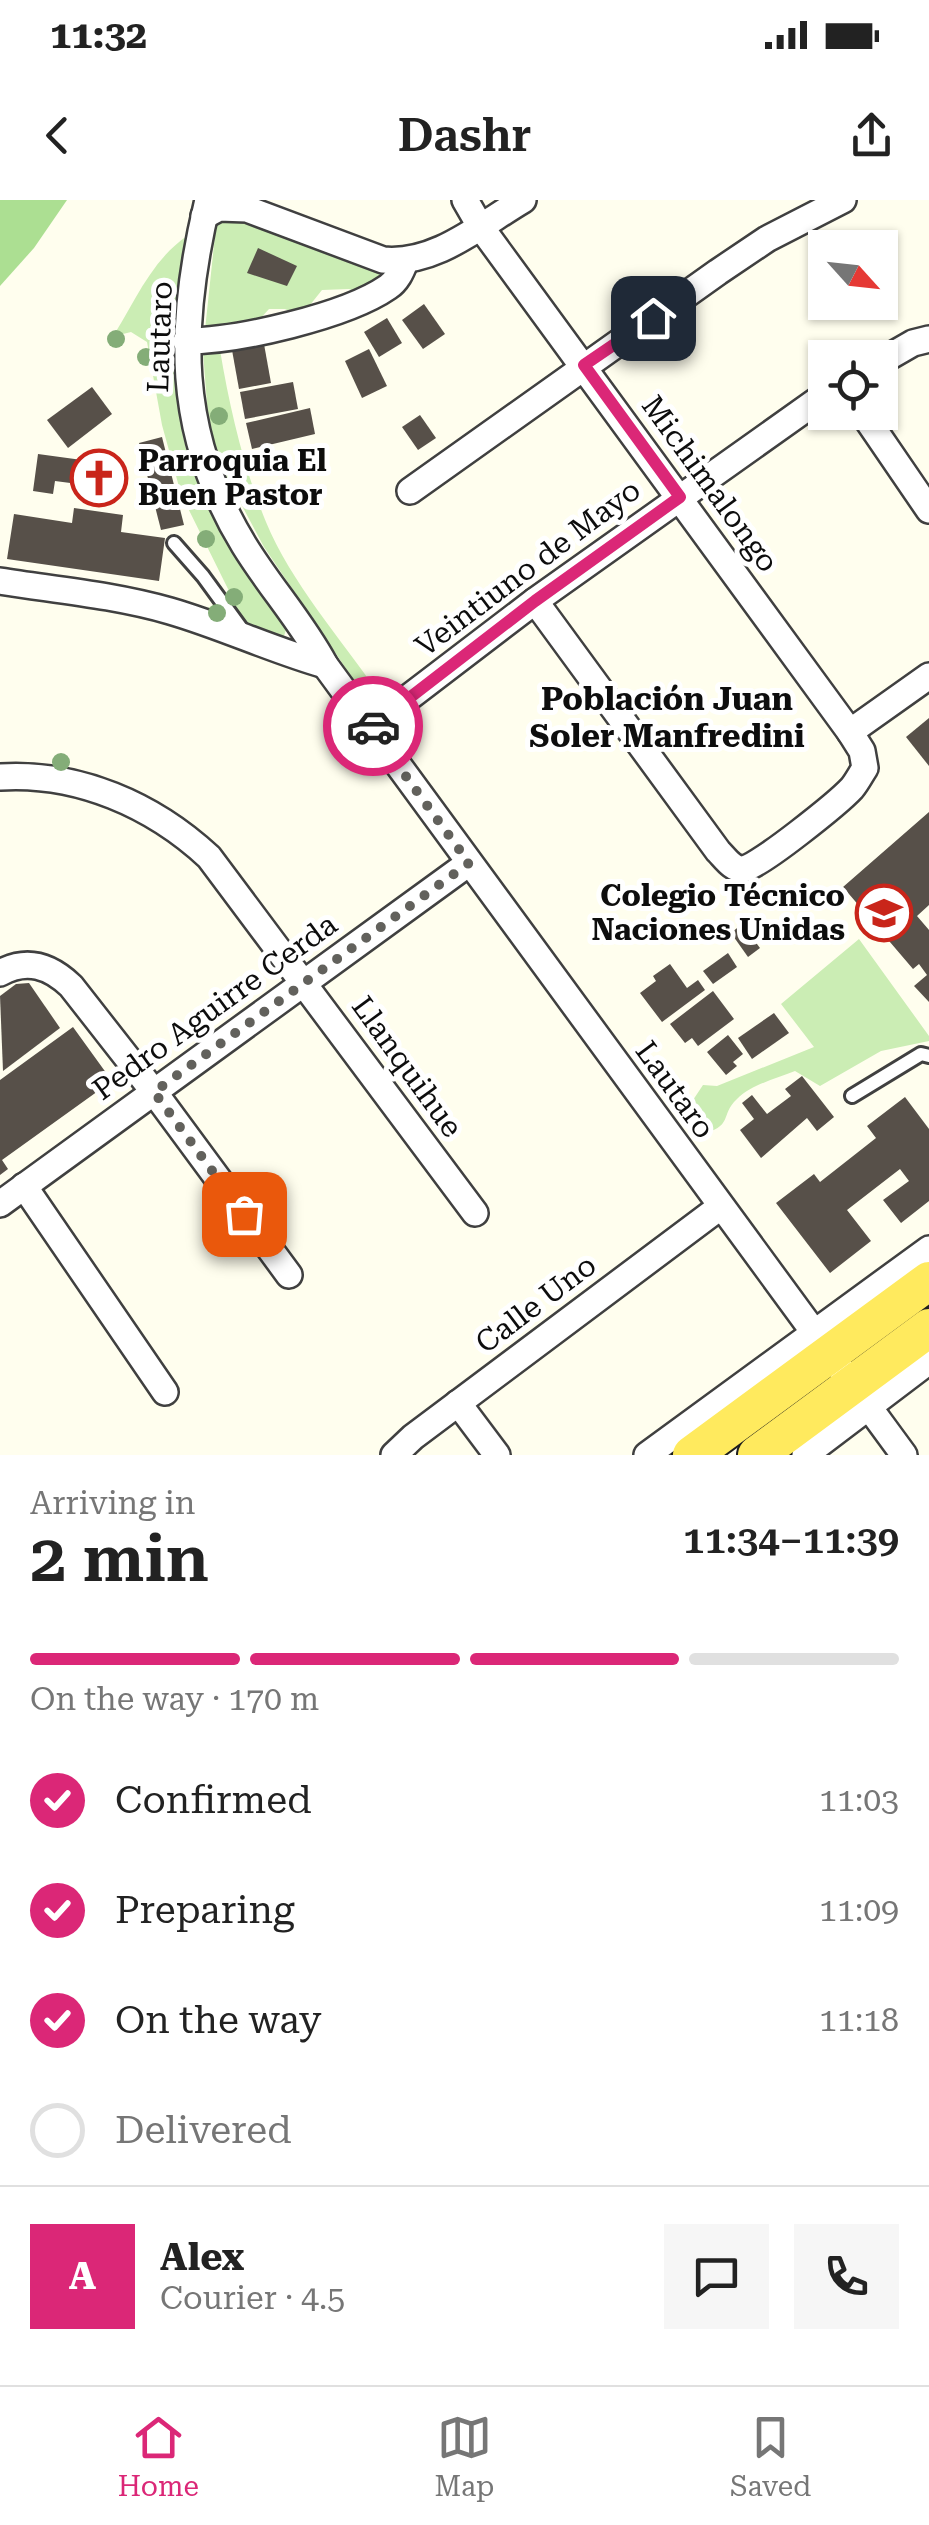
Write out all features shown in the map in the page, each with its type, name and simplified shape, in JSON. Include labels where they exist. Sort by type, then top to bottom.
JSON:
[{"type":"main road","points":[[692,1455],[821,1344],[929,1281]]},
{"type":"main road","points":[[757,1455],[860,1396],[929,1328]]},
{"type":"street","name":"Michimalongo","points":[[465,200],[480,226],[850,732]]},
{"type":"street","points":[[206,208],[247,209],[382,260],[405,262],[430,256],[523,200]]},
{"type":"street","points":[[410,491],[767,240],[844,200]]},
{"type":"street","name":"Lautaro","points":[[206,208],[186,342],[191,412],[211,481],[244,544],[325,665],[904,1455]]},
{"type":"street","points":[[186,342],[278,327],[326,314],[388,287],[405,262]]},
{"type":"street","points":[[898,352],[929,338]]},
{"type":"street","name":"Veintiuno de Mayo","points":[[370,727],[535,601],[808,407]]},
{"type":"street","points":[[874,430],[929,510]]},
{"type":"street","points":[[0,581],[128,600],[184,615],[325,665]]},
{"type":"street","points":[[535,601],[718,852],[741,870],[752,866],[852,788],[865,768],[862,751],[850,732],[929,676]]},
{"type":"street","name":"Llanquihue","points":[[0,777],[44,778],[84,786],[136,806],[173,827],[209,858],[475,1213]]},
{"type":"street","name":"Pedro Aguirre Cerda","points":[[0,1204],[469,863]]},
{"type":"street","points":[[0,972],[32,964],[56,972],[72,986],[289,1275]]},
{"type":"street","points":[[24,1186],[165,1392]]},
{"type":"street","name":"Calle Uno","points":[[394,1455],[720,1207]]},
{"type":"street","points":[[647,1455],[821,1344],[929,1249]]},
{"type":"street","points":[[805,1455],[860,1396],[929,1362]]},
{"type":"street","points":[[458,1403],[497,1455]]},
{"type":"lane","points":[[174,543],[250,641]]},
{"type":"lane","points":[[852,1096],[921,1054],[929,1056]]},
{"type":"green space","points":[[0,200],[67,200],[34,248],[0,286]]},
{"type":"green space","points":[[234,214],[356,264],[376,268],[386,276],[357,292],[322,290],[306,310],[296,314],[269,309],[259,320],[205,330],[216,226],[219,216]]},
{"type":"green space","points":[[187,236],[177,366],[182,429],[190,461],[218,526],[243,570],[286,630],[278,639],[206,609],[231,595],[181,494],[162,425],[147,342],[131,332],[115,336],[108,344],[152,272]]},
{"type":"green space","points":[[220,350],[238,437],[266,522],[302,588],[377,691],[375,702],[361,691],[264,547],[216,457],[209,429],[203,352]]},
{"type":"green space","points":[[859,939],[929,1041],[881,1051],[820,1086],[795,1071],[743,1094],[718,1128],[699,1135],[690,1128],[689,1106],[703,1085],[717,1086],[814,1047],[781,1004]]},
{"type":"building","points":[[258,248],[297,266],[287,286],[247,273]]},
{"type":"building","points":[[424,304],[445,334],[423,349],[402,320]]},
{"type":"building","points":[[387,318],[402,343],[379,357],[364,332]]},
{"type":"building","points":[[264,344],[271,383],[239,389],[232,350]]},
{"type":"building","points":[[369,349],[387,386],[362,398],[345,361]]},
{"type":"building","points":[[293,382],[298,409],[245,419],[240,392]]},
{"type":"building","points":[[92,387],[112,414],[68,448],[47,420]]},
{"type":"building","points":[[310,408],[315,434],[252,449],[246,423]]},
{"type":"building","points":[[420,415],[436,438],[418,450],[402,427]]},
{"type":"building","points":[[162,437],[184,525],[161,530],[139,443]]},
{"type":"building","points":[[38,454],[104,463],[101,487],[55,481],[53,494],[33,491]]},
{"type":"building","points":[[74,508],[123,515],[121,532],[165,538],[159,581],[7,559],[14,514],[72,523]]},
{"type":"building","points":[[929,718],[929,766],[906,737]]},
{"type":"building","points":[[929,812],[929,905],[917,916],[929,930],[929,1002],[914,986],[927,975],[919,964],[913,969],[843,887]]},
{"type":"building","points":[[742,924],[760,948],[748,957],[731,933]]},
{"type":"building","points":[[728,953],[737,967],[713,984],[703,971]]},
{"type":"building","points":[[670,964],[687,988],[698,980],[705,990],[662,1022],[640,993],[656,981],[653,976]]},
{"type":"building","points":[[29,983],[60,1028],[3,1071],[0,996],[16,984]]},
{"type":"building","points":[[713,991],[734,1019],[698,1046],[692,1038],[685,1043],[670,1024]]},
{"type":"building","points":[[774,1013],[789,1033],[752,1059],[738,1038]]},
{"type":"building","points":[[73,1027],[112,1081],[2,1160],[8,1169],[0,1175],[0,1080]]},
{"type":"building","points":[[728,1035],[743,1054],[726,1075],[707,1052]]},
{"type":"building","points":[[802,1076],[834,1117],[817,1131],[807,1118],[761,1158],[740,1130],[754,1119],[742,1103],[752,1095],[767,1114],[791,1096],[785,1089]]},
{"type":"building","points":[[905,1097],[929,1129],[929,1201],[901,1223],[883,1200],[909,1181],[900,1169],[847,1210],[871,1241],[830,1273],[776,1203],[814,1174],[820,1182],[876,1138],[867,1126]]},
{"type":"way so far","points":[[244,1214],[154,1092],[469,863],[370,727],[373,726]]},
{"type":"place","name":"Parroquia El Buen Pastor","points":[[99,478]]},
{"type":"place","name":"Colegio Técnico Naciones Unidas","points":[[884,913]]},
{"type":"district","name":"Población Juan Soler Manfredini","points":[[667,718]]},
{"type":"route","points":[[373,726],[535,601],[680,497],[584,365],[653,318]]}]
